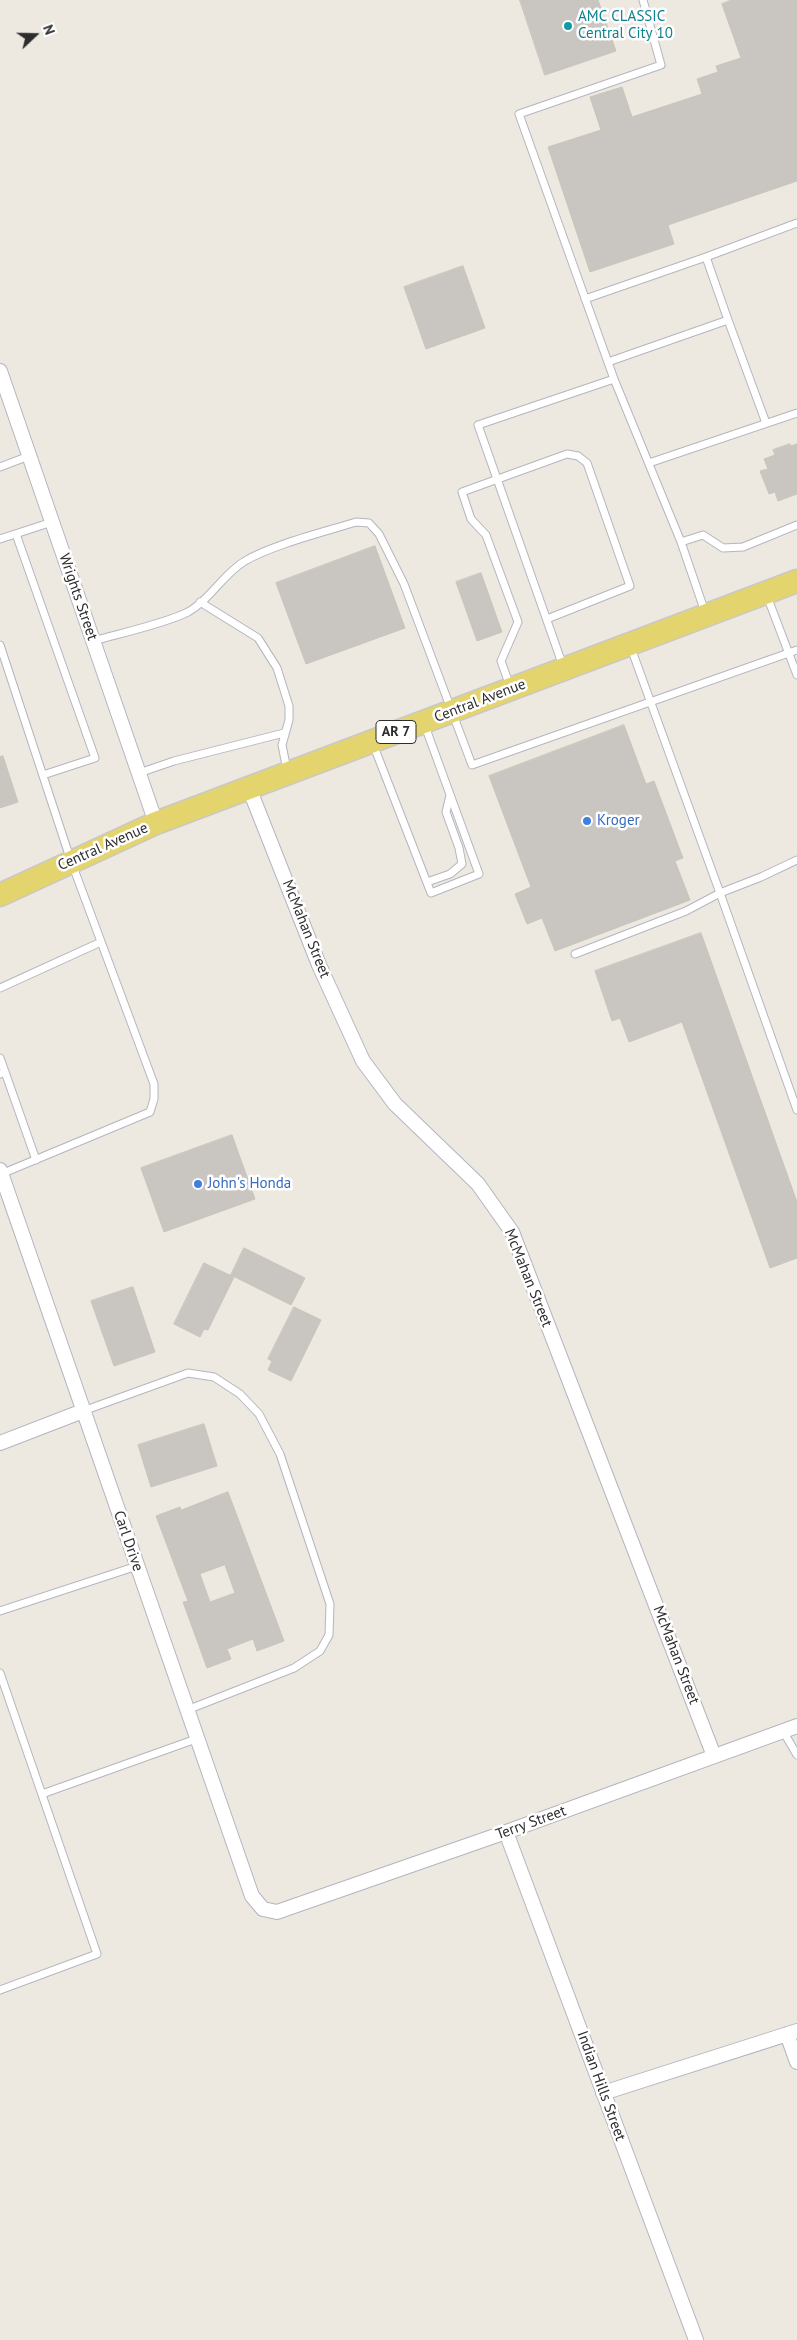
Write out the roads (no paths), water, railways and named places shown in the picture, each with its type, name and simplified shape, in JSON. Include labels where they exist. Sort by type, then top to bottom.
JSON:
[{"type":"main road","name":"Central Avenue","points":[[0,895],[156,823],[797,581]]},
{"type":"street","name":"Wrights Street","points":[[0,371],[156,823]]},
{"type":"street","name":"McMahan Street","points":[[249,788],[319,965],[363,1061],[395,1104],[478,1184],[512,1232],[714,1756]]},
{"type":"street","name":"Carl Drive","points":[[1,1172],[186,1711],[252,1896],[263,1909]]},
{"type":"street","points":[[0,1443],[84,1411]]},
{"type":"street","name":"Terry Street","points":[[263,1909],[277,1912],[506,1832],[797,1726]]},
{"type":"street","name":"Indian Hills Street","points":[[506,1832],[696,2340]]},
{"type":"street","points":[[603,2093],[792,2033],[797,2062]]},
{"type":"lane","points":[[642,0],[662,65],[519,114],[614,379],[681,542],[706,616]]},
{"type":"lane","points":[[585,299],[797,223]]},
{"type":"lane","points":[[706,257],[766,423]]},
{"type":"lane","points":[[608,362],[728,320]]},
{"type":"lane","points":[[564,669],[478,425],[614,379]]},
{"type":"lane","points":[[650,463],[797,412]]},
{"type":"lane","points":[[511,689],[501,661],[518,622],[486,535],[471,519],[462,492],[567,454],[578,456],[587,463],[630,586],[547,619]]},
{"type":"lane","points":[[0,468],[30,456]]},
{"type":"lane","points":[[0,539],[52,522]]},
{"type":"lane","points":[[93,641],[189,611],[232,570],[245,561],[264,552],[356,522],[369,523],[379,534],[404,584],[472,765],[797,650]]},
{"type":"lane","points":[[681,542],[703,535],[723,548],[743,547],[797,525]]},
{"type":"lane","points":[[16,534],[95,758],[43,775]]},
{"type":"lane","points":[[766,593],[797,675]]},
{"type":"lane","points":[[200,602],[258,638],[277,668],[289,706],[289,720],[282,745],[288,773]]},
{"type":"lane","points":[[630,644],[797,1110]]},
{"type":"lane","points":[[0,645],[71,861],[154,1084],[154,1099],[150,1112],[36,1160],[1,1172]]},
{"type":"lane","points":[[372,741],[431,893],[479,874],[424,722]]},
{"type":"lane","points":[[139,773],[174,761],[284,733]]},
{"type":"lane","points":[[427,882],[450,874],[462,864],[459,848],[446,812],[450,795]]},
{"type":"lane","points":[[575,954],[686,910],[720,893],[797,860]]},
{"type":"lane","points":[[0,988],[101,942]]},
{"type":"lane","points":[[0,1058],[2,1073],[36,1160]]},
{"type":"lane","points":[[84,1411],[188,1373],[214,1377],[240,1394],[259,1414],[280,1454],[330,1604],[329,1635],[320,1651],[294,1668],[186,1711]]},
{"type":"lane","points":[[0,1611],[137,1566]]},
{"type":"lane","points":[[0,1673],[97,1954],[0,1990]]},
{"type":"lane","points":[[784,1731],[797,1755]]},
{"type":"lane","points":[[42,1794],[196,1739]]},
{"type":"place","name":"AMC CLASSIC Central City 10","points":[[568,26]]},
{"type":"place","name":"Kroger","points":[[587,821]]},
{"type":"place","name":"John's Honda","points":[[198,1184]]}]
